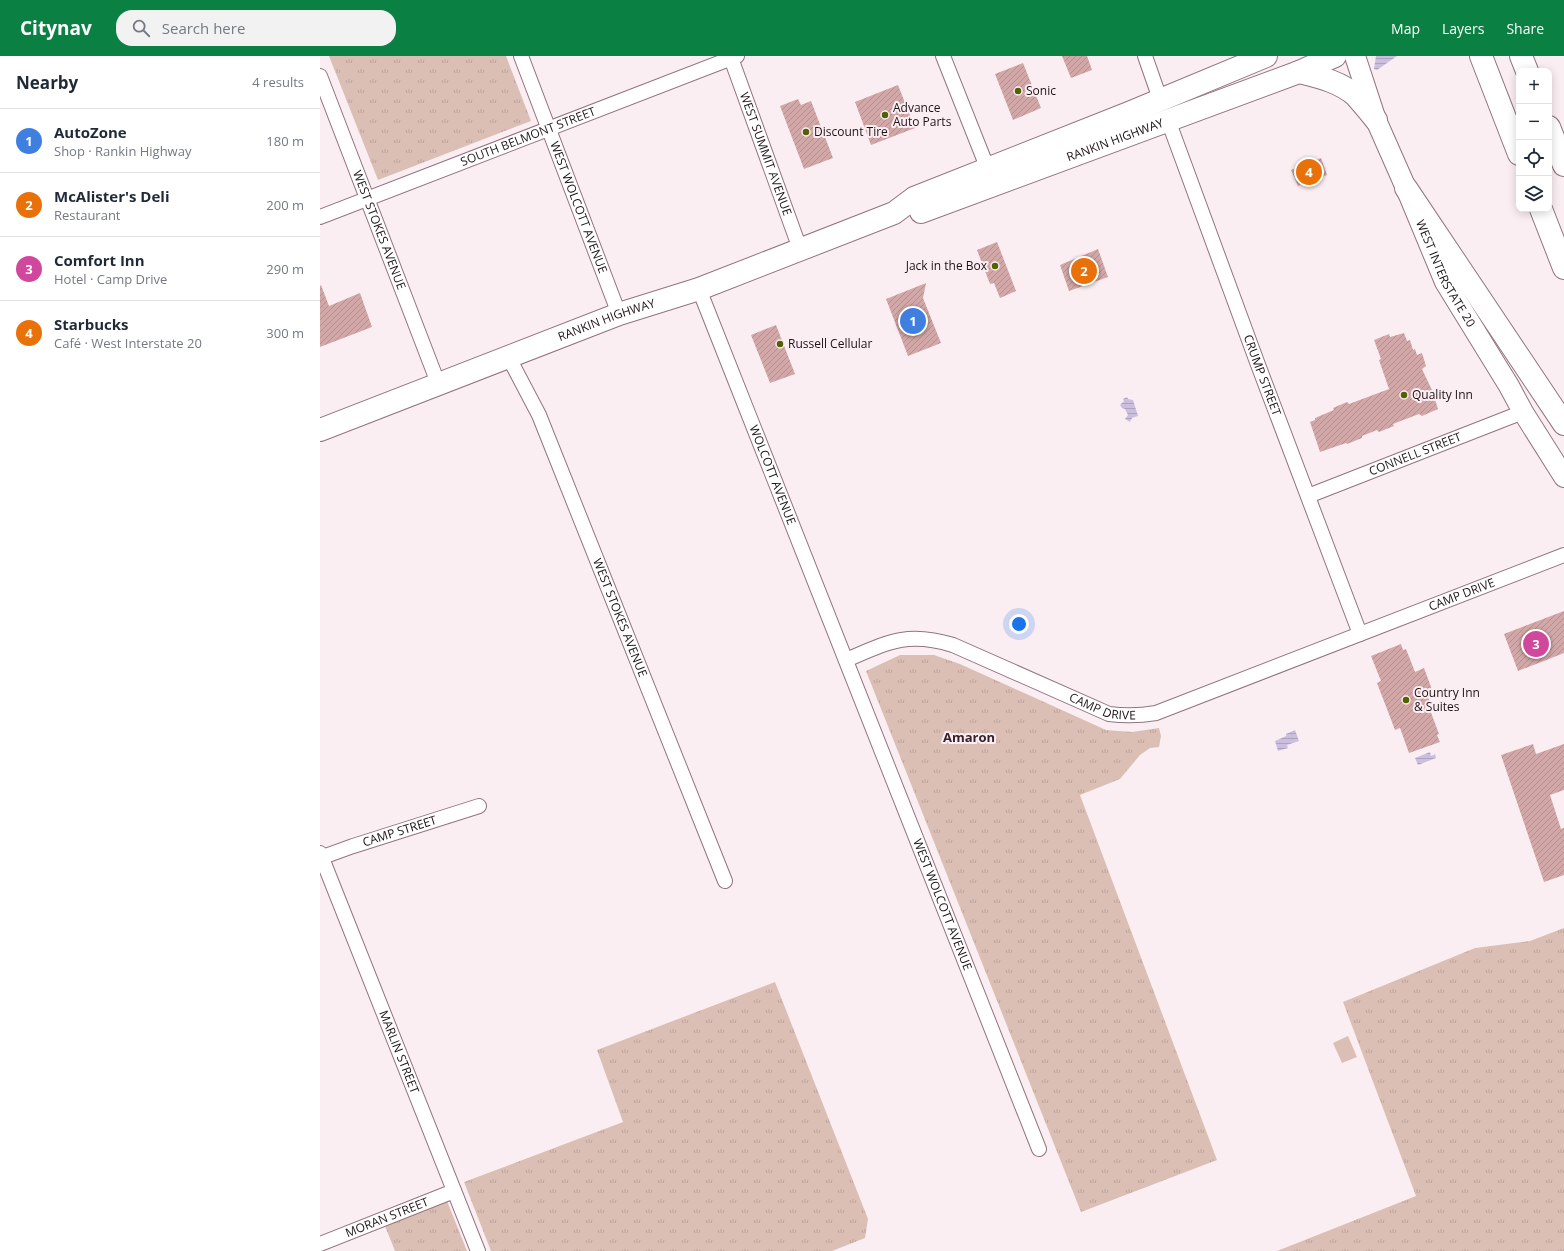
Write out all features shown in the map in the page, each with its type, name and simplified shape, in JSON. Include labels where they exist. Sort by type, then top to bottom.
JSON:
[{"type":"highway","name":"RANKIN HIGHWAY","points":[[320,430],[619,314],[699,289],[894,213],[914,198],[1070,156],[1299,72],[1335,56]]},
{"type":"highway","points":[[1521,56],[1526,68]]},
{"type":"highway","name":"RANKIN HIGHWAY","points":[[991,177],[1160,99],[1260,58]]},
{"type":"highway","points":[[1168,120],[1182,97],[1241,73],[1260,58]]},
{"type":"highway","points":[[1483,62],[1516,146]]},
{"type":"highway","points":[[1299,72],[1319,77],[1340,85],[1355,96],[1376,120]]},
{"type":"highway","points":[[1070,156],[1082,139],[1152,111],[1160,99]]},
{"type":"highway","points":[[1552,135],[1564,165]]},
{"type":"highway","points":[[1406,188],[1564,424]]},
{"type":"highway","points":[[1542,212],[1564,268]]},
{"type":"main road","name":"WEST INTERSTATE 20","points":[[1355,56],[1376,120],[1445,282],[1564,477]]},
{"type":"street","name":"WEST WOLCOTT AVENUE","points":[[521,56],[547,129],[619,314]]},
{"type":"street","points":[[943,56],[991,177]]},
{"type":"street","points":[[1145,56],[1160,99]]},
{"type":"street","name":"SOUTH BELMONT STREET","points":[[320,217],[734,57]]},
{"type":"street","name":"WEST SUMMIT AVENUE","points":[[734,57],[800,249]]},
{"type":"street","name":"WEST STOKES AVENUE","points":[[320,76],[438,383]]},
{"type":"street","name":"CRUMP STREET","points":[[1168,120],[1360,632]]},
{"type":"street","name":"WOLCOTT AVENUE","points":[[699,289],[846,660]]},
{"type":"street","name":"WEST STOKES AVENUE","points":[[508,356],[539,415],[725,881]]},
{"type":"street","name":"CONNELL STREET","points":[[1308,496],[1523,412]]},
{"type":"street","name":"CAMP DRIVE","points":[[846,660],[880,645],[894,641],[914,638],[934,639],[953,645],[1109,714],[1141,716],[1156,713],[1360,632],[1564,555]]},
{"type":"street","name":"WEST WOLCOTT AVENUE","points":[[846,660],[1039,1149]]},
{"type":"street","name":"CAMP STREET","points":[[321,856],[479,806]]},
{"type":"street","name":"MARLIN STREET","points":[[321,856],[478,1251]]},
{"type":"street","name":"MORAN STREET","points":[[320,1244],[454,1191]]},
{"type":"green space","points":[[329,56],[506,56],[531,121],[378,180]]},
{"type":"green space","points":[[900,655],[934,655],[960,664],[1106,730],[1132,732],[1159,728],[1161,736],[1159,747],[1150,748],[1140,755],[1120,779],[1080,795],[1217,1160],[1081,1212],[866,671]]},
{"type":"green space","points":[[1564,928],[1564,1251],[1277,1251],[1416,1196],[1343,1002],[1475,948],[1530,941]]},
{"type":"green space","points":[[775,982],[868,1219],[865,1238],[832,1251],[491,1251],[464,1182],[623,1122],[597,1050]]},
{"type":"green space","points":[[1348,1036],[1357,1057],[1342,1063],[1333,1043]]},
{"type":"green space","points":[[447,1201],[467,1251],[395,1251],[385,1226]]},
{"type":"shaded area","points":[[1376,56],[1397,56],[1377,70],[1374,69]]},
{"type":"shaded area","points":[[1127,397],[1128,399],[1133,400],[1138,416],[1132,418],[1130,422],[1125,419],[1128,415],[1125,409],[1120,405],[1124,401],[1123,399]]},
{"type":"shaded area","points":[[1295,730],[1299,741],[1287,745],[1288,748],[1278,751],[1275,741]]},
{"type":"shaded area","points":[[1430,752],[1431,756],[1435,754],[1436,758],[1418,765],[1415,758]]},
{"type":"building","points":[[1062,56],[1087,56],[1092,70],[1071,78]]},
{"type":"building","name":"Sonic","points":[[1023,63],[1041,108],[1013,120],[995,74]]},
{"type":"building","name":"Advance Auto Parts","points":[[898,85],[915,128],[871,145],[855,102]]},
{"type":"building","name":"Discount Tire","points":[[798,99],[801,105],[811,101],[833,158],[804,169],[780,106]]},
{"type":"building","points":[[1321,158],[1327,175],[1298,186],[1291,170]]},
{"type":"building","name":"Jack in the Box","points":[[997,242],[1016,291],[1000,298],[994,283],[990,284],[977,250]]},
{"type":"building","points":[[1098,249],[1108,277],[1069,291],[1060,265]]},
{"type":"building","points":[[926,283],[923,298],[941,343],[908,356],[886,299]]},
{"type":"building","points":[[321,285],[329,306],[360,293],[372,327],[320,347]]},
{"type":"building","points":[[776,325],[795,374],[770,383],[751,335]]},
{"type":"building","name":"Quality Inn","points":[[1404,333],[1407,341],[1410,340],[1413,350],[1415,349],[1417,355],[1422,353],[1426,366],[1422,369],[1432,390],[1438,409],[1422,416],[1419,414],[1393,424],[1394,426],[1379,432],[1377,430],[1347,444],[1346,443],[1320,452],[1310,422],[1315,420],[1315,418],[1334,410],[1333,408],[1347,402],[1349,404],[1389,389],[1374,340],[1389,334],[1390,337]]},
{"type":"building","points":[[1564,611],[1564,653],[1518,671],[1504,634]]},
{"type":"building","name":"Country Inn & Suites","points":[[1401,644],[1403,650],[1406,649],[1415,672],[1424,668],[1434,695],[1428,698],[1430,701],[1427,702],[1439,734],[1437,735],[1440,742],[1409,753],[1400,728],[1395,730],[1377,683],[1381,681],[1371,656]]},
{"type":"building","points":[[1533,744],[1536,754],[1564,744],[1564,790],[1550,795],[1561,829],[1564,828],[1564,875],[1544,882],[1501,755]]},
{"type":"place","name":"Sonic","points":[[1018,91]]},
{"type":"place","name":"Advance Auto Parts","points":[[885,115]]},
{"type":"place","name":"Discount Tire","points":[[806,132]]},
{"type":"place","name":"Starbucks","points":[[1309,172]]},
{"type":"place","name":"Jack in the Box","points":[[995,266]]},
{"type":"place","name":"McAlister's Deli","points":[[1084,271]]},
{"type":"place","name":"AutoZone","points":[[913,321]]},
{"type":"place","name":"Russell Cellular","points":[[780,344]]},
{"type":"place","name":"Quality Inn","points":[[1404,395]]},
{"type":"place","name":"Comfort Inn","points":[[1536,644]]},
{"type":"place","name":"Country Inn & Suites","points":[[1406,700]]},
{"type":"district","name":"Amaron","points":[[969,737]]}]
